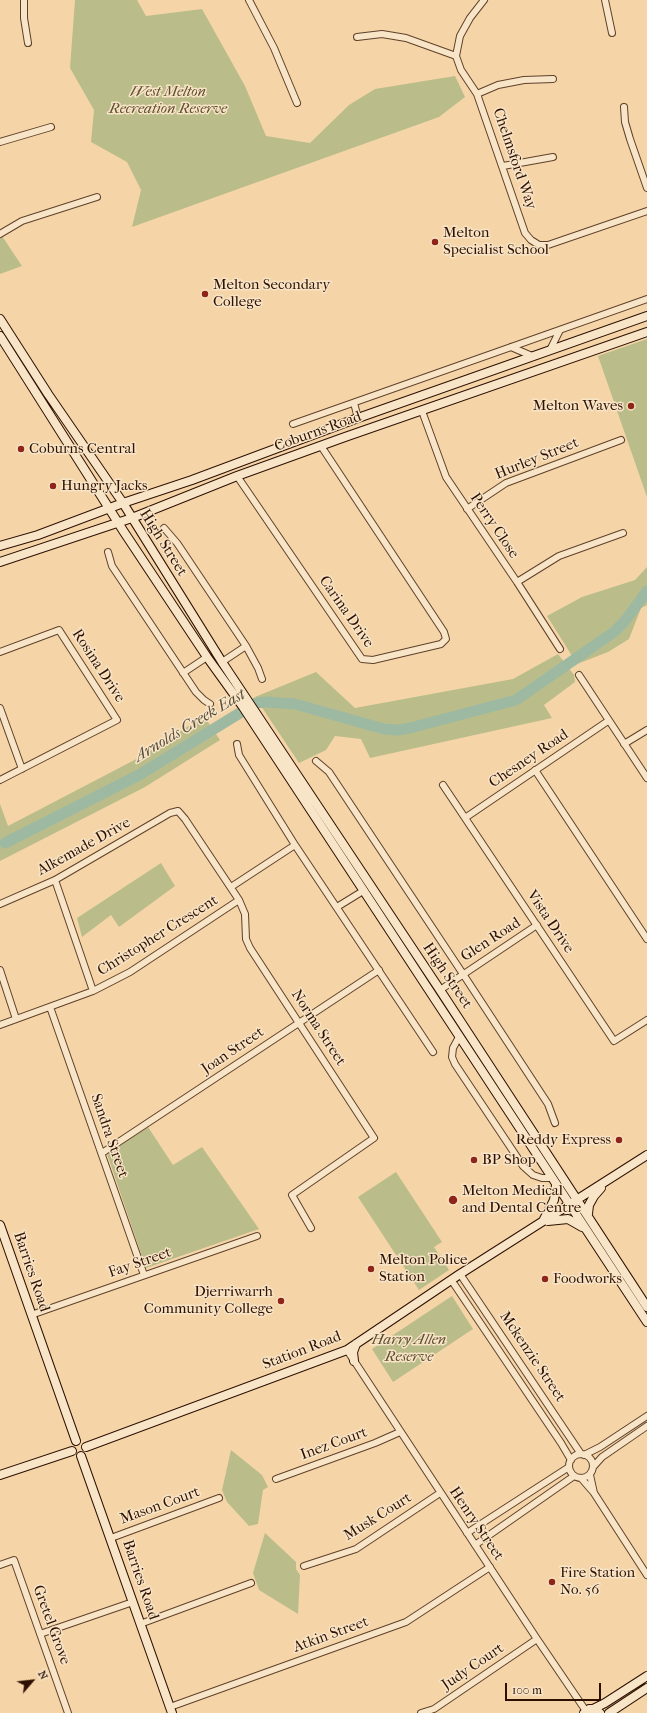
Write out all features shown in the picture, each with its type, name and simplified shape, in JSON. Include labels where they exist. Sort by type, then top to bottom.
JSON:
[{"type":"street","points":[[24,0],[24,18],[28,43]]},
{"type":"street","points":[[249,0],[274,48],[297,102]]},
{"type":"street","points":[[357,37],[382,34],[406,38],[456,56],[460,36],[470,18],[484,0]]},
{"type":"street","points":[[605,0],[612,33]]},
{"type":"street","name":"Chelmsford Way","points":[[456,56],[461,70],[477,94],[525,232],[531,240],[539,245],[554,244],[647,211]]},
{"type":"street","points":[[477,94],[498,85],[524,80],[553,79]]},
{"type":"street","points":[[624,106],[625,122],[647,188]]},
{"type":"street","points":[[0,142],[51,127]]},
{"type":"street","points":[[503,166],[553,157]]},
{"type":"street","points":[[0,234],[22,221],[97,197]]},
{"type":"street","name":"Coburns Road","points":[[293,424],[647,299]]},
{"type":"street","name":"Coburns Road","points":[[0,546],[55,529],[122,503],[192,480],[358,418],[647,316]]},
{"type":"street","name":"High Street","points":[[0,319],[48,394],[132,518],[222,662],[246,705],[370,885],[440,990],[588,1214],[647,1307]]},
{"type":"street","points":[[610,329],[615,344]]},
{"type":"street","points":[[550,350],[560,330]]},
{"type":"street","name":"Coburns Road","points":[[0,562],[132,518],[238,476],[321,446],[647,332]]},
{"type":"street","name":"High Street","points":[[0,336],[206,657],[246,705]]},
{"type":"street","points":[[511,348],[532,356]]},
{"type":"street","points":[[417,397],[422,411]]},
{"type":"street","name":"Coburns Road","points":[[354,403],[358,418]]},
{"type":"street","name":"Perry Close","points":[[422,411],[442,468],[467,510],[518,582],[560,649]]},
{"type":"street","name":"Hurley Street","points":[[467,510],[506,483],[621,440]]},
{"type":"street","name":"Carina Drive","points":[[238,476],[362,659],[373,660],[442,644],[446,639],[444,632],[321,446]]},
{"type":"street","name":"High Street","points":[[164,528],[177,543],[246,646],[262,679]]},
{"type":"street","points":[[518,582],[559,556],[623,533]]},
{"type":"street","points":[[108,552],[112,566],[200,697],[210,704]]},
{"type":"street","name":"Rosina Drive","points":[[0,652],[59,630],[117,720],[0,780]]},
{"type":"street","points":[[214,667],[246,646]]},
{"type":"street","points":[[184,673],[215,651]]},
{"type":"street","points":[[579,675],[647,778]]},
{"type":"street","points":[[0,708],[22,769]]},
{"type":"street","name":"High Street","points":[[252,714],[363,891],[432,993],[553,1181],[647,1322]]},
{"type":"street","name":"Chesney Road","points":[[465,818],[608,721]]},
{"type":"street","points":[[624,744],[647,730]]},
{"type":"street","points":[[236,744],[239,755],[295,845],[434,1052]]},
{"type":"street","name":"High Street","points":[[316,761],[329,772],[463,974],[548,1104],[555,1123]]},
{"type":"street","points":[[535,770],[647,939]]},
{"type":"street","name":"Vista Drive","points":[[443,784],[614,1041],[647,1020]]},
{"type":"street","name":"Alkemade Drive","points":[[0,904],[55,880],[170,814],[178,811]]},
{"type":"street","name":"Norma Street","points":[[178,811],[239,900],[245,914],[246,939],[250,948],[374,1138],[292,1195],[311,1228]]},
{"type":"street","points":[[231,887],[295,845]]},
{"type":"street","points":[[55,880],[93,991]]},
{"type":"street","points":[[337,907],[370,885]]},
{"type":"street","name":"Christopher Crescent","points":[[0,1025],[93,991],[130,972],[239,900]]},
{"type":"street","name":"Glen Road","points":[[440,990],[537,925]]},
{"type":"street","points":[[0,970],[16,1019]]},
{"type":"street","name":"Joan Street","points":[[102,1153],[379,970]]},
{"type":"street","points":[[432,993],[440,990]]},
{"type":"street","name":"Sandra Street","points":[[50,1006],[144,1274]]},
{"type":"street","points":[[459,1036],[453,1048],[452,1058],[455,1064],[523,1166],[533,1175],[553,1181],[556,1192],[553,1204],[543,1222]]},
{"type":"street","points":[[588,1214],[589,1205],[594,1196],[609,1180],[647,1155]]},
{"type":"street","name":"Station Road","points":[[86,1446],[347,1350],[452,1281],[460,1274],[609,1180]]},
{"type":"street","points":[[543,1222],[568,1219],[576,1222],[587,1231]]},
{"type":"street","name":"Barries Road","points":[[0,1225],[76,1441]]},
{"type":"street","name":"Fay Street","points":[[32,1315],[144,1274],[257,1236]]},
{"type":"street","name":"Mckenzie Street","points":[[460,1274],[582,1454]]},
{"type":"street","name":"Mckenzie Street","points":[[452,1281],[571,1460]]},
{"type":"street","points":[[354,1361],[353,1352],[357,1343]]},
{"type":"street","name":"Henry Street","points":[[347,1350],[537,1640],[591,1711]]},
{"type":"street","points":[[467,1533],[569,1467],[571,1460],[575,1456],[600,1447],[647,1416]]},
{"type":"street","points":[[594,1493],[590,1474],[593,1467],[602,1457],[647,1426]]},
{"type":"street","name":"Inez Court","points":[[276,1479],[400,1432]]},
{"type":"street","points":[[76,1441],[82,1441],[86,1446],[86,1452],[82,1456],[76,1456],[72,1451],[72,1445],[76,1441]]},
{"type":"street","points":[[0,1475],[72,1451]]},
{"type":"street","points":[[582,1454],[591,1459],[593,1467]]},
{"type":"street","name":"Barries Road","points":[[82,1456],[171,1710]]},
{"type":"street","points":[[569,1467],[574,1476],[581,1478],[594,1493],[647,1575]]},
{"type":"street","points":[[581,1478],[590,1474]]},
{"type":"street","points":[[475,1545],[574,1476]]},
{"type":"street","name":"Musk Court","points":[[304,1566],[356,1549],[440,1492]]},
{"type":"street","name":"Mason Court","points":[[111,1538],[219,1498]]},
{"type":"street","name":"Gretel Grove","points":[[0,1565],[14,1560],[68,1713]]},
{"type":"street","name":"Atkin Street","points":[[171,1710],[406,1622],[490,1567]]},
{"type":"street","points":[[140,1624],[252,1583]]},
{"type":"street","points":[[40,1634],[133,1602]]},
{"type":"street","name":"Judy Court","points":[[421,1713],[434,1709],[537,1640]]},
{"type":"street","points":[[591,1711],[647,1676]]},
{"type":"street","points":[[609,1713],[647,1688]]},
{"type":"green space","name":"West Melton Recreation Reserve","points":[[75,0],[137,0],[146,16],[202,9],[245,86],[266,136],[310,143],[349,105],[375,89],[455,76],[465,97],[439,117],[132,227],[141,190],[127,162],[91,142],[94,110],[70,68]]},
{"type":"green space","points":[[0,233],[22,266],[0,274]]},
{"type":"green space","name":"Melton Waves","points":[[647,339],[647,497],[598,356]]},
{"type":"green space","points":[[647,567],[647,605],[641,608],[629,639],[608,652],[577,664],[547,616],[582,597],[635,580]]},
{"type":"green space","points":[[558,654],[574,675],[575,682],[544,705],[552,718],[370,758],[361,739],[335,736],[326,750],[299,763],[255,697],[316,672],[355,708],[513,679]]},
{"type":"green space","points":[[204,716],[220,740],[145,787],[0,861],[0,804],[8,826],[144,755]]},
{"type":"green space","points":[[161,863],[175,886],[119,927],[111,915],[82,937],[77,918]]},
{"type":"green space","points":[[148,1127],[173,1165],[202,1147],[259,1229],[146,1268],[107,1154]]},
{"type":"green space","points":[[396,1172],[442,1242],[434,1247],[449,1270],[419,1290],[358,1197]]},
{"type":"green space","name":"Harry Allen Reserve","points":[[452,1296],[473,1329],[393,1382],[372,1349]]},
{"type":"green space","points":[[231,1450],[262,1475],[268,1487],[263,1490],[258,1524],[249,1526],[227,1502],[222,1490]]},
{"type":"green space","points":[[265,1533],[296,1562],[296,1569],[300,1575],[298,1614],[259,1590],[253,1573]]},
{"type":"waterway","name":"Arnolds Creek East","points":[[5,843],[139,775],[256,703],[266,702],[295,704],[384,729],[398,730],[516,700],[614,632],[625,621],[647,591]]},
{"type":"place","name":"Melton Specialist School","points":[[435,242]]},
{"type":"place","name":"Melton Secondary College","points":[[205,294]]},
{"type":"place","name":"Melton Waves","points":[[631,406]]},
{"type":"place","name":"Coburns Central","points":[[21,449]]},
{"type":"place","name":"Hungry Jacks","points":[[53,486]]},
{"type":"place","name":"Reddy Express","points":[[619,1140]]},
{"type":"place","name":"BP Shop","points":[[474,1160]]},
{"type":"place","name":"Melton Medical and Dental Centre","points":[[453,1200]]},
{"type":"place","name":"Melton Police Station","points":[[371,1269]]},
{"type":"place","name":"Foodworks","points":[[545,1279]]},
{"type":"place","name":"Djerriwarrh Community College","points":[[281,1301]]},
{"type":"place","name":"Fire Station No. 56","points":[[552,1582]]}]
